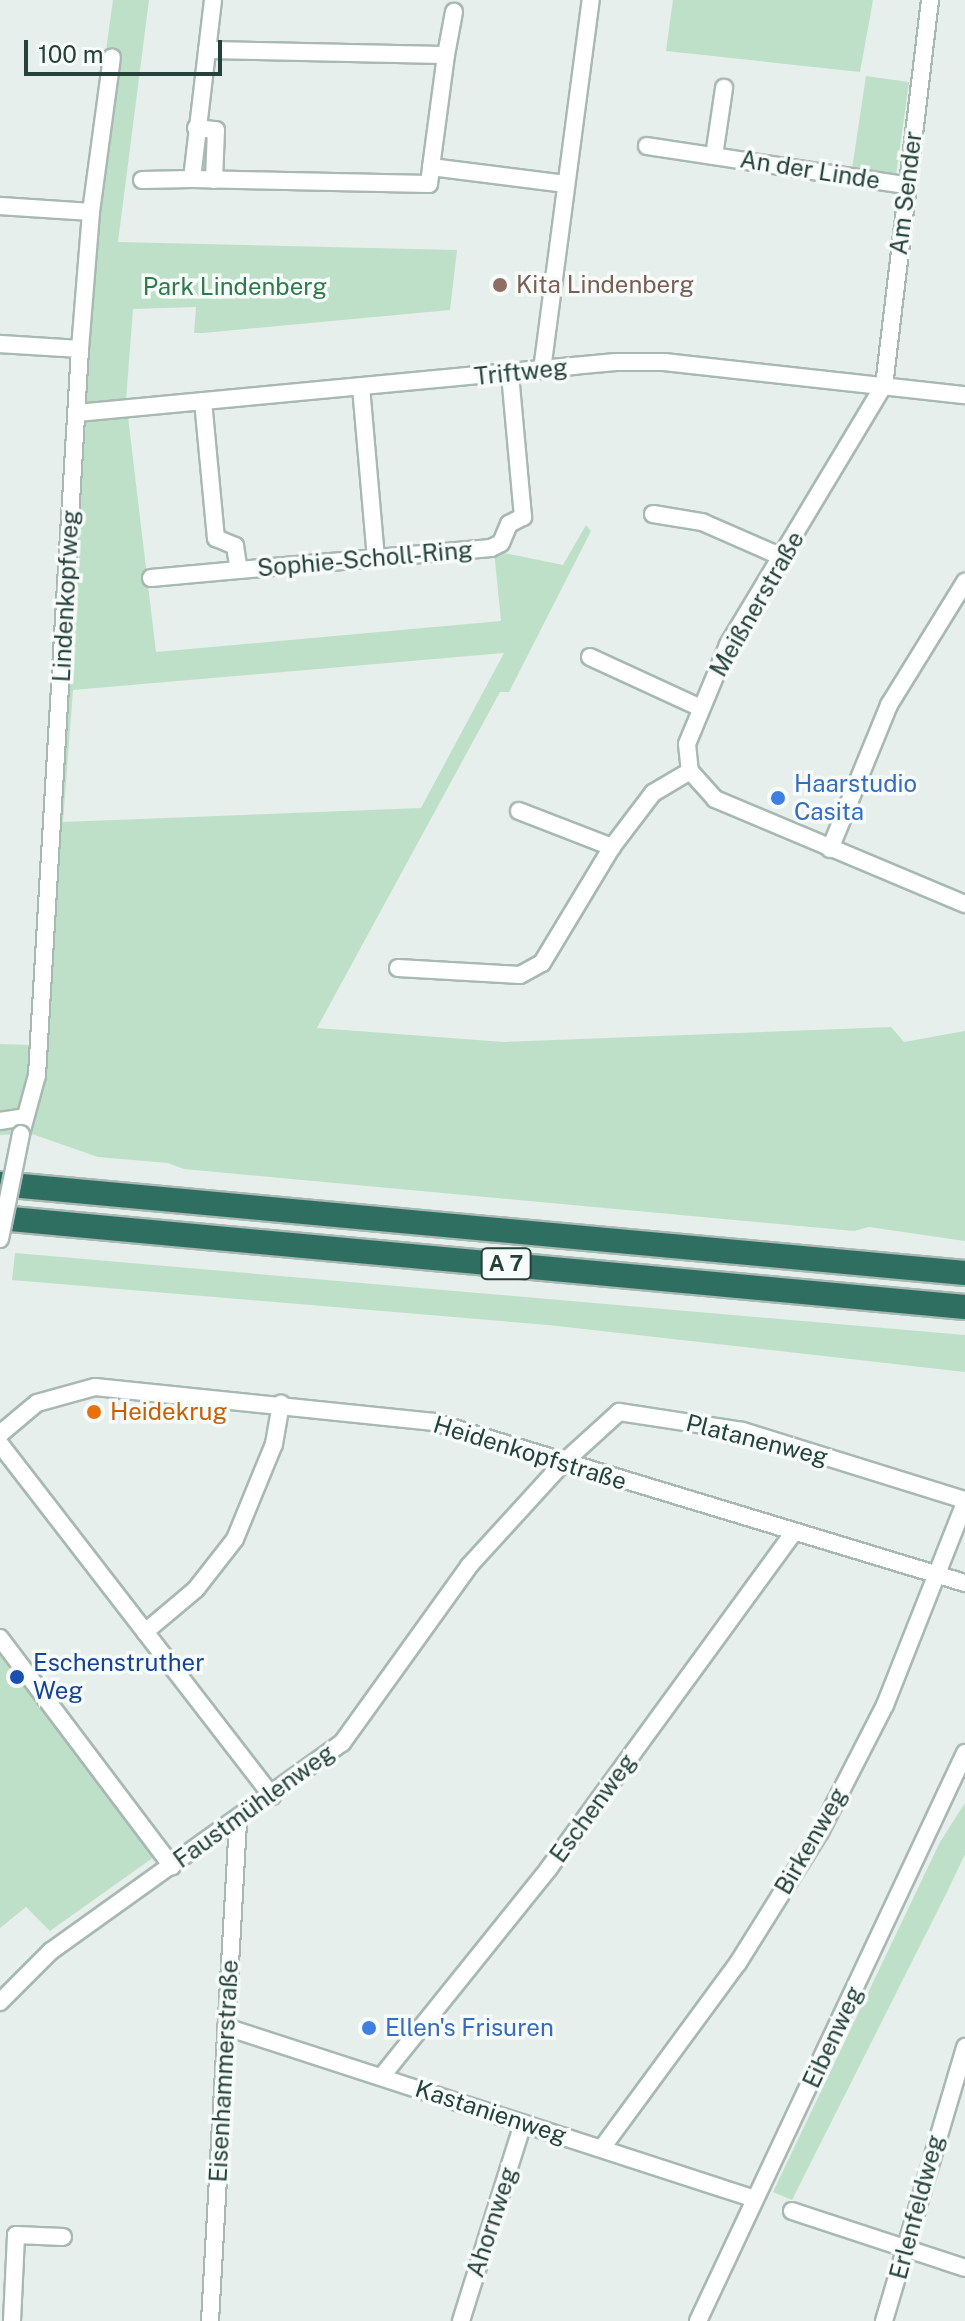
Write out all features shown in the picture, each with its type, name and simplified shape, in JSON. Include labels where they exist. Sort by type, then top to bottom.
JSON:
[{"type":"highway","name":"A 7","points":[[0,1184],[965,1273]]},
{"type":"highway","name":"A 7","points":[[0,1218],[965,1307]]},
{"type":"street","points":[[192,179],[213,0]]},
{"type":"street","points":[[542,370],[591,0]]},
{"type":"street","name":"Am Sender","points":[[884,385],[930,0]]},
{"type":"street","points":[[142,180],[429,184],[454,12]]},
{"type":"street","points":[[207,50],[446,55]]},
{"type":"street","name":"Lindenkopfweg","points":[[0,1239],[23,1125],[37,1075],[80,349],[91,212],[112,57]]},
{"type":"street","name":"An der Linde","points":[[714,156],[724,88]]},
{"type":"street","points":[[196,128],[216,130],[214,180]]},
{"type":"street","name":"An der Linde","points":[[647,146],[906,185]]},
{"type":"street","points":[[431,167],[566,184]]},
{"type":"street","points":[[0,206],[91,212]]},
{"type":"street","points":[[0,344],[80,349]]},
{"type":"street","name":"Triftweg","points":[[77,413],[542,370],[664,362],[965,395]]},
{"type":"street","name":"Sophie-Scholl-Ring","points":[[151,578],[497,546],[509,524],[523,517],[510,373]]},
{"type":"street","name":"Meißnerstraße","points":[[690,771],[687,744],[728,645],[884,385]]},
{"type":"street","points":[[361,387],[376,558]]},
{"type":"street","name":"Sophie-Scholl-Ring","points":[[203,401],[216,538],[235,546],[239,570]]},
{"type":"street","points":[[653,514],[702,522],[782,557]]},
{"type":"street","points":[[830,849],[889,705],[965,582]]},
{"type":"street","points":[[590,657],[701,708]]},
{"type":"street","points":[[398,968],[520,975],[542,963],[612,847],[653,793],[690,771],[715,799],[965,904]]},
{"type":"street","points":[[519,811],[612,847]]},
{"type":"street","points":[[0,1121],[23,1125]]},
{"type":"street","name":"Heidenkopfstraße","points":[[0,1434],[37,1403],[95,1387],[434,1422],[965,1583]]},
{"type":"street","points":[[145,1632],[196,1589],[235,1539],[274,1444],[281,1404]]},
{"type":"street","name":"Platanenweg","points":[[563,1463],[606,1420],[619,1412],[641,1413],[743,1431],[965,1502]]},
{"type":"street","points":[[0,1444],[272,1796]]},
{"type":"street","name":"Faustmühlenweg","points":[[0,2002],[51,1951],[238,1821],[342,1743],[469,1566],[563,1463]]},
{"type":"street","name":"Birkenweg","points":[[602,2148],[738,1963],[820,1832],[885,1705],[965,1502]]},
{"type":"street","name":"Eschenweg","points":[[382,2076],[552,1864],[793,1533]]},
{"type":"street","points":[[0,1638],[172,1866]]},
{"type":"street","name":"Eibenweg","points":[[698,2321],[965,1753]]},
{"type":"street","name":"Eisenhammerstraße","points":[[210,2321],[238,1821]]},
{"type":"street","name":"Kastanienweg","points":[[226,2027],[755,2199]]},
{"type":"street","name":"Erlenfeldweg","points":[[884,2321],[907,2250],[928,2163],[965,2047]]},
{"type":"street","name":"Ahornweg","points":[[461,2321],[523,2123]]},
{"type":"street","points":[[792,2211],[965,2268]]},
{"type":"street","points":[[12,2321],[16,2235],[63,2237]]},
{"type":"green space","name":"Park Lindenberg","points":[[113,0],[149,0],[118,242],[457,250],[450,310],[194,333],[196,307],[133,309],[126,400],[156,652],[501,621],[494,551],[563,565],[586,525],[591,531],[509,692],[500,692],[317,1028],[504,1042],[891,1027],[904,1042],[965,1031],[965,1241],[869,1227],[854,1231],[184,1169],[168,1163],[98,1157],[29,1133],[0,1135],[0,1044],[31,1045],[66,432],[85,435],[104,65]],"holes":[[[504,653],[421,808],[63,822],[73,690]]]},
{"type":"green space","points":[[673,0],[873,0],[860,72],[666,51]]},
{"type":"green space","points":[[866,76],[909,82],[896,175],[852,169]]},
{"type":"green space","points":[[15,1253],[965,1335],[965,1372],[548,1325],[12,1280]]},
{"type":"green space","points":[[0,1656],[154,1857],[50,1931],[26,1907],[0,1928]]},
{"type":"green space","points":[[965,1803],[965,1854],[947,1892],[792,2200],[773,2192],[940,1842]]},
{"type":"place","name":"Kita Lindenberg","points":[[500,285]]},
{"type":"place","name":"Haarstudio Casita","points":[[778,798]]},
{"type":"place","name":"Heidekrug","points":[[94,1412]]},
{"type":"place","name":"Eschenstruther Weg","points":[[17,1677]]},
{"type":"place","name":"Ellen's Frisuren","points":[[369,2028]]}]
